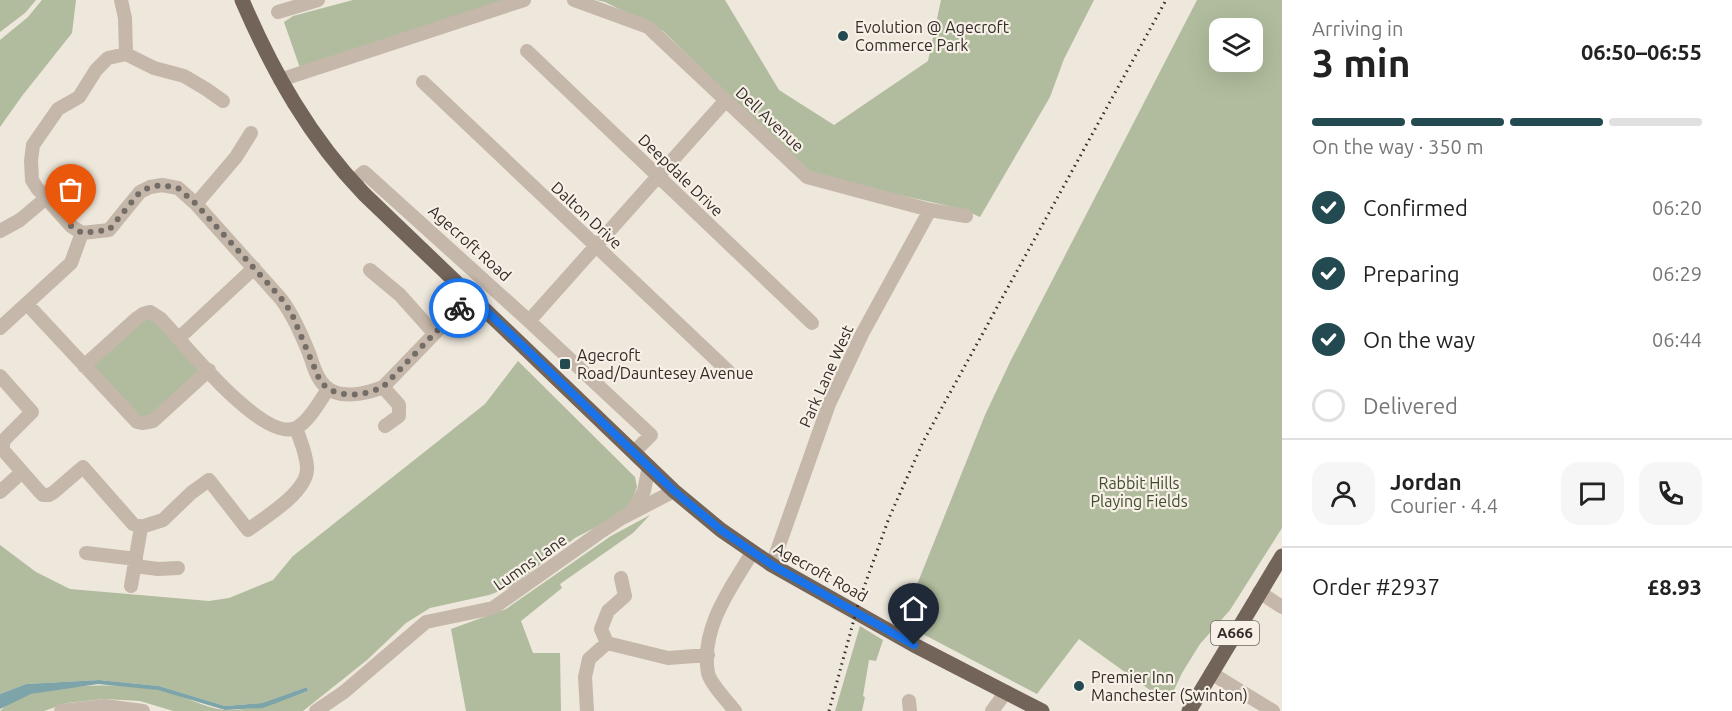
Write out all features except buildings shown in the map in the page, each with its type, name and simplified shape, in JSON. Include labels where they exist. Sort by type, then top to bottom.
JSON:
[{"type":"main road","name":"Agecroft Road","points":[[242,0],[280,80],[312,131],[353,182],[674,491],[752,553],[772,565],[914,645],[1042,711]]},
{"type":"main road","name":"A666","points":[[1189,711],[1282,556]]},
{"type":"street","points":[[122,0],[126,54]]},
{"type":"street","points":[[278,12],[318,0]]},
{"type":"street","points":[[280,80],[524,0]]},
{"type":"street","name":"Dell Avenue","points":[[574,0],[648,27],[807,177],[930,210],[966,216]]},
{"type":"street","name":"Deepdale Drive","points":[[527,51],[812,323]]},
{"type":"street","points":[[220,93],[184,76],[154,68],[126,54],[108,58],[96,70],[79,97],[58,109],[33,145],[32,180],[45,199],[71,226],[82,233],[109,230],[140,192],[150,187],[162,185],[178,188],[196,204],[291,312],[320,381],[328,389],[346,395],[383,387],[471,296]]},
{"type":"street","name":"Dalton Drive","points":[[423,82],[728,371]]},
{"type":"street","points":[[529,321],[726,100]]},
{"type":"street","points":[[196,204],[236,157],[252,132]]},
{"type":"street","name":"Agecroft Road","points":[[353,182],[364,172],[651,435],[635,451]]},
{"type":"street","points":[[0,231],[20,220],[45,199]]},
{"type":"street","name":"Park Lane West","points":[[772,565],[832,396],[862,334],[930,210]]},
{"type":"street","points":[[0,328],[71,263],[82,233]]},
{"type":"street","points":[[179,338],[254,268]]},
{"type":"street","points":[[370,270],[400,295],[434,333]]},
{"type":"street","points":[[27,304],[137,422],[153,421],[208,370]]},
{"type":"street","points":[[84,366],[126,327],[147,312],[157,315],[238,402],[258,419],[282,428],[296,428],[328,389]]},
{"type":"street","points":[[0,376],[32,412],[6,438],[3,446],[6,454],[21,472],[43,495],[49,495],[82,467],[133,524],[141,527],[163,520],[191,493],[209,480],[248,530],[295,494],[306,478],[308,465],[296,428]]},
{"type":"street","points":[[383,387],[399,405],[399,416],[385,426]]},
{"type":"street","points":[[629,515],[640,501],[650,466]]},
{"type":"street","points":[[0,492],[21,472]]},
{"type":"street","name":"Lumns Lane","points":[[316,711],[344,692],[426,621],[493,608],[590,540],[629,515],[674,491]]},
{"type":"street","points":[[131,586],[141,527]]},
{"type":"street","points":[[86,553],[158,569],[178,568]]},
{"type":"street","points":[[735,711],[708,675],[708,655],[712,624],[728,591],[752,553]]},
{"type":"street","points":[[607,643],[601,629],[608,611],[625,596],[621,578]]},
{"type":"street","points":[[1259,592],[1282,607]]},
{"type":"street","points":[[607,643],[668,658],[708,655]]},
{"type":"street","points":[[587,711],[585,677],[589,659],[607,643]]},
{"type":"street","points":[[1211,673],[1273,711]]},
{"type":"street","points":[[992,711],[1006,692]]},
{"type":"street","points":[[61,711],[105,706],[144,711]]},
{"type":"green space","points":[[0,0],[36,0],[25,13],[0,32]]},
{"type":"green space","points":[[42,0],[76,0],[72,33],[0,127],[0,40],[28,17]]},
{"type":"green space","points":[[353,0],[512,0],[300,68],[284,22],[293,16]]},
{"type":"green space","points":[[596,0],[725,0],[779,90],[834,125],[928,61],[941,0],[1094,0],[1064,59],[1050,97],[980,217],[962,209],[811,175],[663,31],[605,2]]},
{"type":"green space","name":"Rabbit Hills Playing Fields","points":[[1197,0],[1282,0],[1282,528],[1230,610],[1200,644],[1182,673],[1168,703],[1079,639],[1037,694],[919,632],[900,627],[985,415],[1010,362]]},
{"type":"green space","points":[[148,314],[205,371],[188,387],[142,421],[87,366]]},
{"type":"green space","points":[[518,361],[635,477],[637,487],[633,497],[634,501],[615,517],[575,538],[511,587],[489,595],[430,608],[406,623],[367,660],[303,711],[173,711],[140,701],[104,699],[67,703],[44,711],[0,711],[13,701],[30,694],[99,685],[159,690],[224,710],[257,707],[308,691],[307,687],[262,703],[225,706],[159,686],[99,680],[26,684],[0,694],[0,545],[36,572],[70,589],[209,601],[229,598],[273,580],[293,556],[485,404]]},
{"type":"green space","points":[[650,515],[633,533],[560,584],[562,588],[521,621],[533,653],[560,653],[561,711],[466,711],[451,629],[506,609],[611,536]]},
{"type":"green space","points":[[860,626],[883,640],[876,661],[869,660],[862,711],[835,711]]},
{"type":"water","points":[[99,680],[159,686],[225,706],[262,703],[307,687],[308,691],[263,708],[225,710],[158,690],[98,684],[31,694],[0,709],[0,694],[26,684]]},
{"type":"railway","points":[[829,711],[859,601],[889,518],[923,442],[1166,0]]},
{"type":"way so far","points":[[71,226],[82,233],[109,230],[140,192],[162,185],[178,188],[196,204],[281,298],[291,312],[320,381],[328,389],[346,395],[383,387],[459,308]]},
{"type":"place","name":"Evolution @ Agecroft Commerce Park","points":[[843,36]]},
{"type":"place","name":"Agecroft Road/Dauntesey Avenue","points":[[565,364]]},
{"type":"place","name":"Premier Inn Manchester (Swinton)","points":[[1079,686]]},
{"type":"route","points":[[459,308],[471,296],[635,451],[674,491],[752,553],[914,645]]}]
